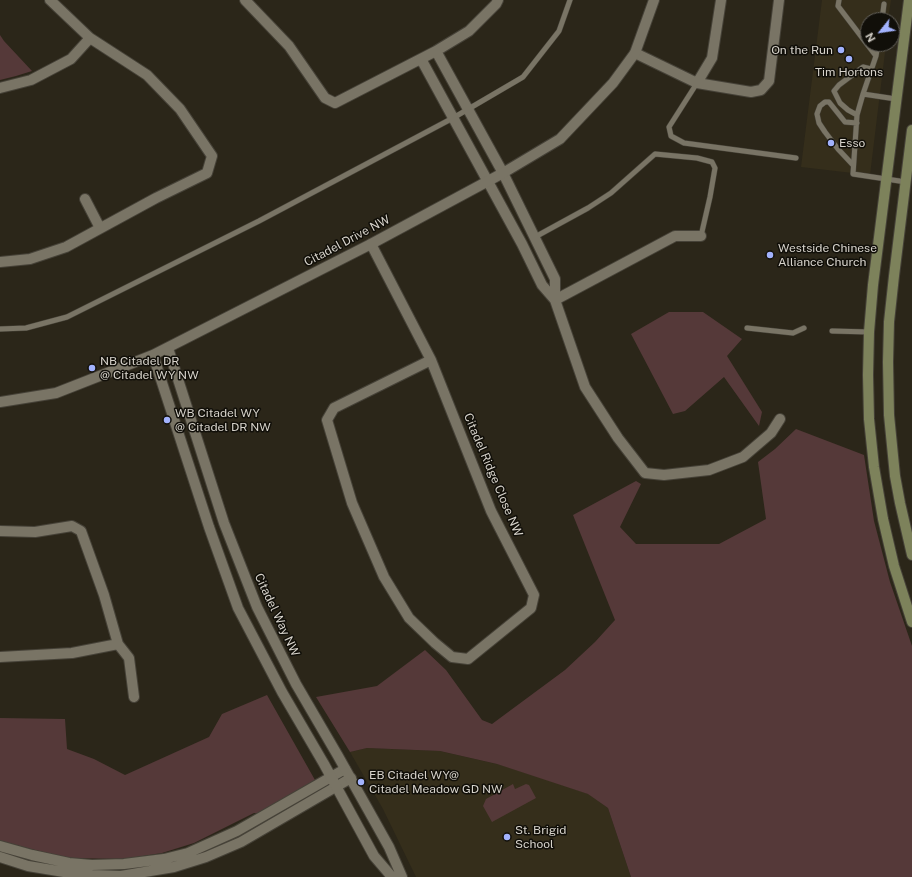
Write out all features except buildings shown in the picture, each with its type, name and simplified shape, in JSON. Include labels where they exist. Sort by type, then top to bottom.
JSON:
[{"type":"main road","points":[[909,0],[885,179],[873,285],[869,332],[868,375],[869,418],[874,467],[883,519],[894,566],[912,622]]},
{"type":"main road","points":[[912,130],[889,322],[888,362],[888,415],[895,476],[912,554]]},
{"type":"street","points":[[0,262],[30,260],[66,247],[207,173],[212,156],[180,110],[147,75],[90,38],[50,0]]},
{"type":"street","points":[[245,0],[289,46],[325,98],[335,103],[436,51],[469,32],[496,4],[498,0]]},
{"type":"street","name":"Citadel Drive NW","points":[[645,0],[646,21]]},
{"type":"street","name":"Citadel Drive NW","points":[[0,402],[56,393],[168,348],[371,244],[503,173],[560,139],[613,83],[635,53],[654,0]]},
{"type":"street","points":[[697,83],[712,58],[721,0]]},
{"type":"street","points":[[635,53],[697,83],[752,92],[760,90],[769,81],[779,0]]},
{"type":"street","points":[[0,88],[31,80],[71,58],[90,38]]},
{"type":"street","points":[[436,51],[503,173],[555,279],[555,300],[585,387],[618,438],[645,473],[664,476],[709,470],[743,457],[770,432],[780,419]]},
{"type":"street","points":[[421,58],[522,244],[542,286],[555,300]]},
{"type":"street","points":[[85,199],[100,228]]},
{"type":"street","points":[[555,300],[675,236],[701,236]]},
{"type":"street","name":"Citadel Ridge Close NW","points":[[371,244],[431,360],[491,511],[534,595],[532,608],[468,659],[452,657],[409,618],[384,577],[352,503],[327,420],[334,408],[431,360]]},
{"type":"street","name":"Citadel Way NW","points":[[168,348],[224,522],[257,607],[296,684],[389,848],[402,877]]},
{"type":"street","points":[[153,355],[209,527],[238,608],[282,692],[374,856],[392,877]]},
{"type":"street","points":[[209,527],[224,522]]},
{"type":"street","points":[[0,531],[35,532],[72,526],[81,531],[104,595],[118,644],[129,658],[134,697]]},
{"type":"street","points":[[0,657],[72,652],[118,644]]},
{"type":"street","points":[[282,692],[296,684]]},
{"type":"street","points":[[0,846],[69,863],[92,865],[124,864],[164,859],[188,853],[237,831],[345,769]]},
{"type":"street","points":[[0,857],[28,866],[92,875],[121,876],[164,870],[196,861],[241,842],[350,778]]},
{"type":"lane","points":[[0,329],[26,328],[67,317],[259,221],[453,118],[523,77],[559,31],[570,0]]},
{"type":"lane","points":[[839,0],[838,6],[876,56]]},
{"type":"lane","points":[[883,12],[884,4]]},
{"type":"lane","points":[[877,52],[857,115],[853,174],[906,182]]},
{"type":"lane","points":[[857,115],[840,103],[835,96],[834,91],[839,85],[863,67],[871,69]]},
{"type":"lane","points":[[697,83],[669,127],[671,136],[684,143],[796,158]]},
{"type":"lane","points":[[863,94],[896,99]]},
{"type":"lane","points":[[853,165],[824,132],[819,123],[817,114],[820,106],[825,102],[829,102],[845,122],[857,123]]},
{"type":"lane","points":[[535,237],[588,208],[611,193],[655,154],[697,158],[712,162],[715,168],[701,236]]},
{"type":"lane","points":[[746,328],[793,333],[804,328]]},
{"type":"lane","points":[[832,331],[869,332]]},
{"type":"shaded area","points":[[822,0],[891,0],[889,12],[860,12],[860,52],[885,52],[870,175],[801,167]]},
{"type":"shaded area","points":[[0,35],[4,41],[32,71],[0,80]]},
{"type":"shaded area","points":[[669,312],[703,312],[742,339],[727,356],[762,412],[759,426],[724,377],[685,411],[673,414],[631,334]]},
{"type":"shaded area","points":[[796,429],[864,455],[874,521],[890,582],[912,646],[912,877],[631,877],[608,808],[588,794],[497,764],[440,751],[367,748],[350,752],[316,697],[377,686],[425,650],[446,670],[482,720],[492,724],[565,670],[595,642],[615,620],[573,515],[636,481],[641,484],[620,527],[636,544],[719,544],[766,519],[758,462],[775,449]]},
{"type":"shaded area","points":[[267,695],[315,780],[260,813],[254,813],[194,843],[162,853],[124,859],[66,858],[0,841],[0,718],[65,719],[67,749],[94,759],[125,775],[209,737],[222,714]]},
{"type":"shaded area","name":"St. Brigid School","points":[[367,748],[440,751],[501,765],[589,794],[608,808],[631,877],[416,877],[383,809],[350,752]]},
{"type":"shaded area","points":[[513,784],[515,789],[526,784],[529,785],[536,798],[492,822],[483,806],[486,799]]},
{"type":"place","name":"On the Run","points":[[841,50]]},
{"type":"place","name":"Tim Hortons","points":[[849,59]]},
{"type":"place","name":"Esso","points":[[831,143]]},
{"type":"place","name":"Westside Chinese Alliance Church","points":[[770,255]]},
{"type":"place","name":"NB Citadel DR @ Citadel WY NW","points":[[92,368]]},
{"type":"place","name":"WB Citadel WY @ Citadel DR NW","points":[[167,420]]},
{"type":"place","name":"EB Citadel WY@ Citadel Meadow GD NW","points":[[361,782]]},
{"type":"place","name":"St. Brigid School","points":[[507,837]]}]
